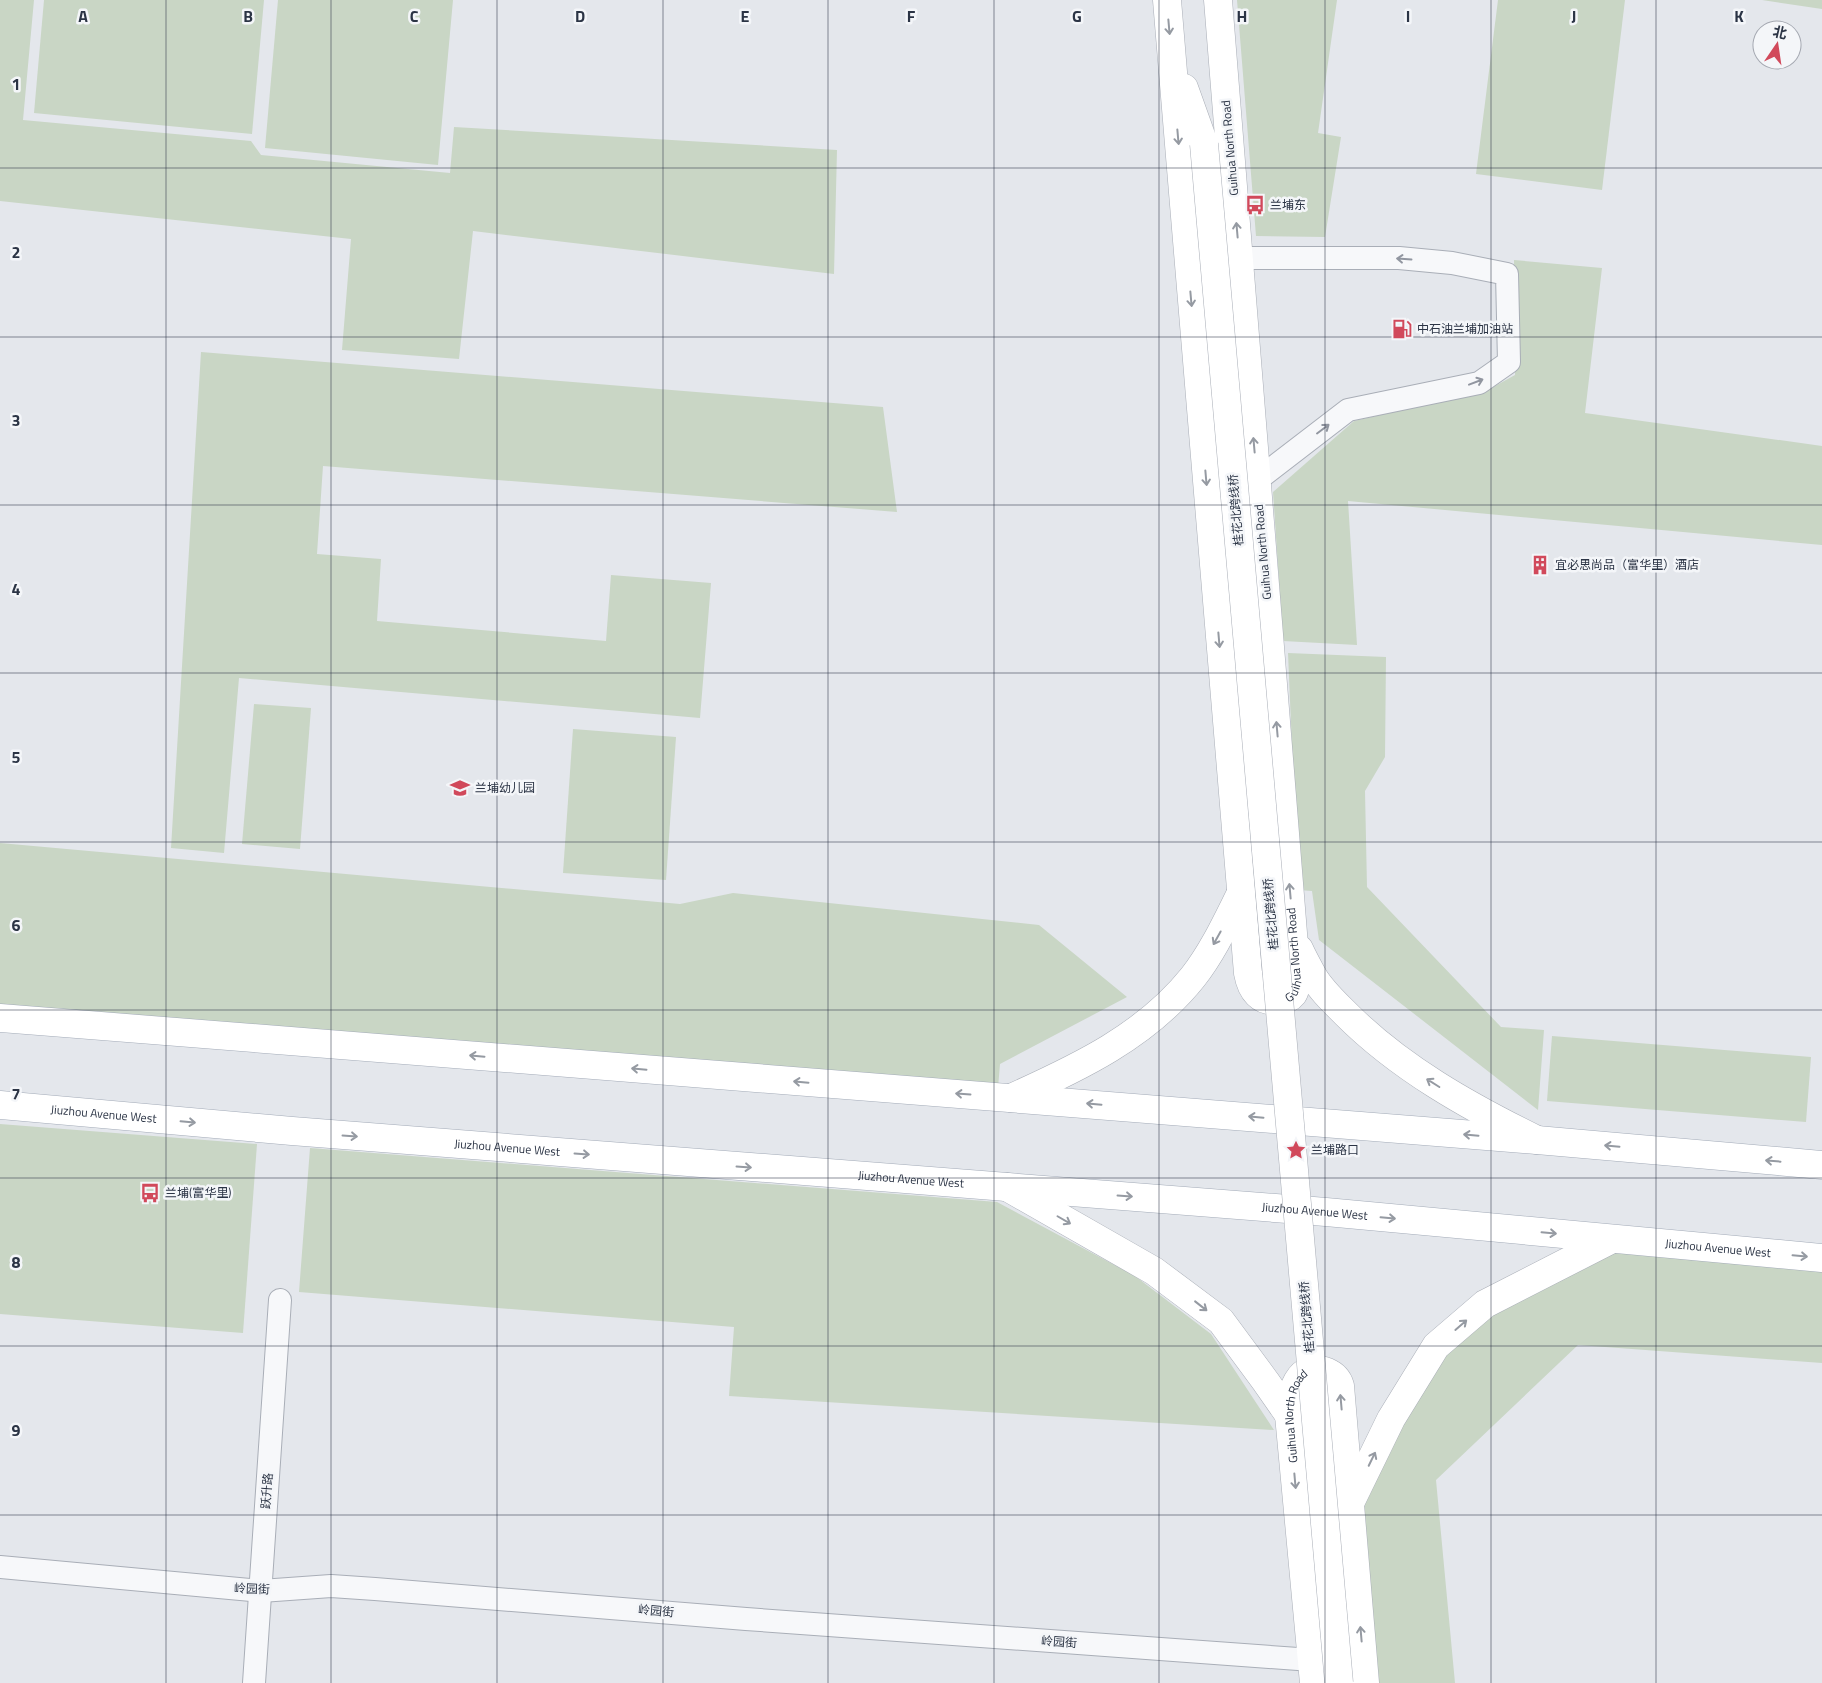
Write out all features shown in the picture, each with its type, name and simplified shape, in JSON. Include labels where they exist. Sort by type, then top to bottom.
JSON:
[{"type":"main road","name":"Guihua North Road","points":[[1167,0],[1240,895],[1250,986],[1257,995],[1266,1000],[1286,1000],[1293,994],[1297,983],[1218,0]]},
{"type":"main road","points":[[1204,144],[1222,50]]},
{"type":"main road","points":[[1171,53],[1204,144]]},
{"type":"main road","name":"桂花北跨线桥","points":[[1204,144],[1338,1683]]},
{"type":"main road","points":[[1011,1098],[1097,1057],[1156,1016],[1194,976],[1217,939],[1240,895]]},
{"type":"main road","points":[[1294,939],[1314,978],[1360,1028],[1411,1069],[1490,1117],[1537,1140]]},
{"type":"main road","points":[[0,1018],[1537,1140],[1822,1165]]},
{"type":"main road","name":"Jiuzhou Avenue West","points":[[0,1105],[292,1131],[1307,1210],[1822,1258]]},
{"type":"main road","points":[[1006,1187],[1154,1271],[1221,1321],[1289,1416]]},
{"type":"main road","points":[[1350,1503],[1391,1419],[1436,1346],[1486,1304],[1612,1239]]},
{"type":"main road","name":"Guihua North Road","points":[[1313,1672],[1289,1416],[1292,1392],[1300,1377],[1306,1372],[1318,1369],[1338,1379],[1340,1386],[1365,1683]]},
{"type":"lane","points":[[1239,258],[1399,258],[1452,263],[1507,274],[1509,362],[1479,383],[1348,410],[1257,480]]},
{"type":"lane","name":"跃升路","points":[[254,1683],[280,1300]]},
{"type":"lane","name":"岭园街","points":[[0,1567],[260,1591],[331,1586],[366,1588],[746,1619],[1313,1672]]},
{"type":"green space","points":[[0,0],[34,0],[23,120],[251,141],[261,155],[450,173],[454,127],[837,150],[834,274],[473,231],[459,359],[342,350],[351,239],[0,201]]},
{"type":"green space","points":[[44,0],[264,0],[252,134],[34,113]]},
{"type":"green space","points":[[278,0],[453,0],[438,165],[265,148]]},
{"type":"green space","points":[[1237,0],[1337,0],[1318,133],[1341,137],[1325,237],[1256,236]]},
{"type":"green space","points":[[1498,0],[1625,0],[1602,190],[1476,174]]},
{"type":"green space","points":[[1762,0],[1822,0],[1822,9]]},
{"type":"green space","points":[[1514,260],[1602,268],[1585,413],[1822,446],[1822,545],[1348,501],[1357,645],[1283,641],[1273,492],[1354,421],[1486,391],[1515,375]]},
{"type":"green space","points":[[201,352],[883,407],[897,512],[323,466],[317,554],[381,559],[377,621],[606,641],[611,575],[711,583],[700,718],[239,678],[224,853],[171,848]]},
{"type":"green space","points":[[1288,653],[1386,657],[1385,757],[1365,791],[1367,887],[1501,1027],[1544,1030],[1538,1110],[1319,940],[1312,891],[1298,890]]},
{"type":"green space","points":[[254,704],[311,708],[300,849],[242,844]]},
{"type":"green space","points":[[573,729],[676,737],[666,880],[563,873]]},
{"type":"green space","points":[[0,843],[680,904],[733,893],[1039,925],[1127,997],[1000,1064],[998,1088],[0,1005]]},
{"type":"green space","points":[[1552,1036],[1811,1057],[1806,1122],[1547,1101]]},
{"type":"green space","points":[[0,1124],[257,1144],[243,1333],[0,1314]]},
{"type":"green space","points":[[310,1148],[997,1202],[1135,1276],[1211,1334],[1274,1430],[729,1396],[734,1327],[299,1292]]},
{"type":"green space","points":[[1613,1248],[1822,1266],[1822,1363],[1578,1345],[1436,1480],[1455,1683],[1376,1683],[1360,1505],[1441,1351],[1489,1312]]},
{"type":"place","name":"兰埔东","points":[[1255,205]]},
{"type":"place","name":"中石油兰埔加油站","points":[[1402,329]]},
{"type":"place","name":"宜必思尚品（富华里）酒店","points":[[1540,565]]},
{"type":"place","name":"兰埔幼儿园","points":[[460,788]]},
{"type":"place","name":"兰埔路口","points":[[1296,1150]]},
{"type":"place","name":"兰埔(富华里)","points":[[150,1193]]}]
